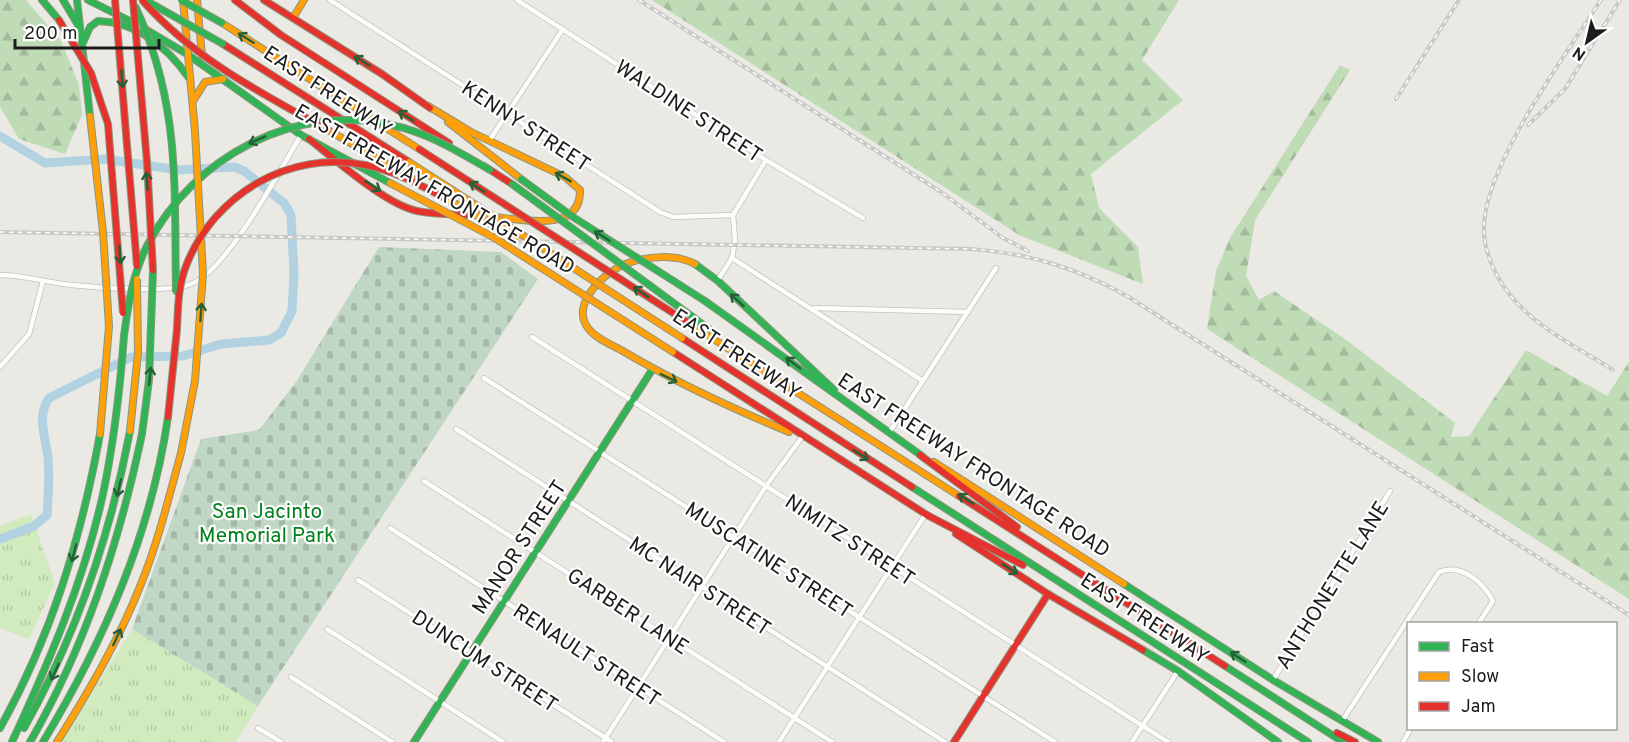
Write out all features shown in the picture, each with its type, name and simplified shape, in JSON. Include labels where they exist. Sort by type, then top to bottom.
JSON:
[{"type":"main road","points":[[42,0],[80,51],[104,108],[116,202],[124,336]]},
{"type":"main road","points":[[63,0],[80,29]]},
{"type":"main road","points":[[0,728],[20,695],[57,611],[88,498],[100,434],[109,315],[100,193],[77,0]]},
{"type":"main road","name":"EAST FREEWAY FRONTAGE ROAD","points":[[88,0],[160,37],[187,54],[309,140],[331,149],[493,237],[1048,594],[1178,671],[1278,742]]},
{"type":"main road","points":[[14,742],[50,683],[87,597],[114,511],[130,431],[137,374],[139,305],[115,0]]},
{"type":"main road","points":[[132,0],[156,48],[169,101],[177,329]]},
{"type":"main road","points":[[30,742],[65,680],[96,606],[122,527],[142,434],[151,376],[153,310],[147,177],[132,0]]},
{"type":"main road","points":[[143,0],[166,27],[202,57],[445,198],[572,267]]},
{"type":"main road","name":"EAST FREEWAY","points":[[143,0],[223,44],[409,162],[1308,742]]},
{"type":"main road","points":[[57,742],[93,682],[134,602],[150,560],[181,453],[195,381],[203,274],[195,131],[182,0]]},
{"type":"main road","name":"EAST FREEWAY","points":[[182,0],[222,23],[692,321],[1343,742]]},
{"type":"main road","points":[[197,0],[201,53],[209,69]]},
{"type":"main road","points":[[235,0],[281,35],[549,210],[692,321]]},
{"type":"main road","name":"EAST FREEWAY FRONTAGE ROAD","points":[[264,0],[428,106],[573,217],[705,301],[920,455],[941,465],[1063,547],[1273,680],[1378,742]]},
{"type":"main road","points":[[293,18],[304,0]]},
{"type":"main road","points":[[82,45],[93,24],[109,20],[120,23],[175,57],[189,78]]},
{"type":"main road","points":[[160,37],[174,33],[185,23]]},
{"type":"main road","points":[[192,104],[197,92],[205,82],[223,79]]},
{"type":"main road","points":[[309,140],[358,177],[413,211],[551,220],[568,217],[576,212],[582,198],[580,190],[574,183],[489,141],[428,106]]},
{"type":"main road","points":[[14,742],[74,601],[102,505],[117,423],[124,336],[137,271],[160,223],[202,174],[251,142],[282,130],[315,122],[350,120],[378,122],[429,137],[490,170]]},
{"type":"main road","points":[[43,742],[93,653],[132,560],[149,506],[165,437],[174,377],[181,283],[194,247],[220,210],[240,192],[262,178],[307,164],[348,163],[397,175],[445,198]]},
{"type":"main road","points":[[802,437],[652,370],[586,327],[584,308],[587,298],[620,267],[652,258],[685,260],[717,281],[857,410]]},
{"type":"main road","name":"MANOR STREET","points":[[414,742],[652,370]]},
{"type":"main road","points":[[920,455],[1068,566]]},
{"type":"main road","points":[[925,514],[1061,584]]},
{"type":"main road","points":[[954,742],[1048,594]]},
{"type":"main road","points":[[1302,716],[1355,742]]},
{"type":"main road","points":[[1278,723],[1302,742]]},
{"type":"street","name":"KENNY STREET","points":[[330,0],[660,212],[673,217],[688,218],[733,215]]},
{"type":"street","name":"WALDINE STREET","points":[[517,0],[766,160],[863,218]]},
{"type":"street","points":[[489,141],[563,29]]},
{"type":"street","points":[[0,275],[25,275],[42,281],[74,285],[150,288],[189,285],[204,278],[220,262],[301,135]]},
{"type":"street","points":[[717,281],[732,258],[735,240],[733,215],[766,160]]},
{"type":"street","points":[[732,258],[923,381]]},
{"type":"street","points":[[889,433],[996,268]]},
{"type":"street","points":[[0,367],[29,334],[42,281]]},
{"type":"street","points":[[812,308],[968,312]]},
{"type":"street","name":"NIMITZ STREET","points":[[532,337],[1168,742]]},
{"type":"street","name":"MUSCATINE STREET","points":[[484,378],[1055,742]]},
{"type":"street","name":"MC NAIR STREET","points":[[456,429],[945,742]]},
{"type":"street","points":[[604,740],[766,486],[802,437]]},
{"type":"street","name":"GARBER LANE","points":[[424,481],[832,742]]},
{"type":"street","name":"ANTHONETTE LANE","points":[[1273,680],[1390,491]]},
{"type":"street","points":[[779,742],[925,514]]},
{"type":"street","name":"RENAULT STREET","points":[[390,528],[724,742]]},
{"type":"street","points":[[1342,721],[1439,572],[1449,568],[1467,574],[1487,589],[1493,601],[1480,622]]},
{"type":"street","name":"DUNCUM STREET","points":[[358,580],[604,740],[612,742]]},
{"type":"street","points":[[327,629],[504,742]]},
{"type":"street","points":[[1132,742],[1178,671]]},
{"type":"street","points":[[291,677],[392,742]]},
{"type":"street","points":[[258,728],[280,742]]},
{"type":"green space","points":[[0,0],[26,0],[61,41],[79,85],[82,115],[65,154],[19,139],[0,107]]},
{"type":"green space","points":[[652,0],[1179,0],[1142,60],[1183,100],[1091,174],[1099,208],[1138,247],[1143,284],[1019,235]]},
{"type":"green space","points":[[1340,65],[1350,70],[1255,220],[1246,276],[1259,300],[1274,291],[1345,339],[1455,423],[1451,437],[1469,436],[1526,350],[1607,396],[1629,362],[1629,599],[1207,329],[1216,271],[1230,238]]},
{"type":"green space","name":"San Jacinto Memorial Park","points":[[379,247],[501,252],[538,279],[258,706],[132,629],[201,439],[259,430],[296,382]]},
{"type":"green space","points":[[31,514],[55,583],[29,639],[0,628],[0,526]]},
{"type":"green space","points":[[132,629],[258,706],[236,742],[61,742]]},
{"type":"waterway","points":[[0,136],[45,163],[105,159],[178,170],[234,167],[244,171],[284,203],[291,215],[294,273],[292,311],[281,333],[269,340],[221,344],[183,356],[131,357],[49,398],[42,420],[49,465],[47,515],[34,526],[0,539]]},
{"type":"railway","points":[[639,0],[941,192],[1003,238],[1028,251]]},
{"type":"railway","points":[[1396,99],[1459,0]]},
{"type":"railway","points":[[1601,0],[1548,80],[1511,144],[1487,204],[1484,229],[1491,263],[1503,285],[1518,304],[1546,328],[1613,370]]},
{"type":"railway","points":[[1528,125],[1565,89],[1620,0]]},
{"type":"railway","points":[[0,232],[971,249],[1032,258],[1090,277],[1127,296],[1629,615]]},
{"type":"traffic: fast","points":[[42,0],[59,20]]},
{"type":"traffic: fast","points":[[63,0],[78,25]]},
{"type":"traffic: fast","points":[[77,0],[90,116]]},
{"type":"traffic: fast","points":[[88,0],[136,24]]},
{"type":"traffic: fast","points":[[145,0],[223,44]]},
{"type":"traffic: fast","points":[[181,0],[222,23]]},
{"type":"traffic: fast","points":[[135,6],[161,77],[168,112],[174,181],[176,292]]},
{"type":"traffic: fast","points":[[82,45],[90,27],[98,21],[126,26],[139,31],[161,47],[189,78]]},
{"type":"traffic: fast","points":[[145,29],[187,54],[301,135],[390,183]]},
{"type":"traffic: fast","points":[[124,336],[129,301],[138,266],[148,244],[168,213],[192,186],[220,162],[250,144],[284,130],[319,122],[355,120],[391,125],[417,132],[490,170]]},
{"type":"traffic: fast","points":[[521,179],[573,217],[705,301]]},
{"type":"traffic: fast","points":[[512,184],[694,318]]},
{"type":"traffic: fast","points":[[695,264],[718,281],[834,390]]},
{"type":"traffic: fast","points":[[142,434],[149,380],[153,270]]},
{"type":"traffic: fast","points":[[705,301],[922,456]]},
{"type":"traffic: fast","points":[[694,318],[713,332]]},
{"type":"traffic: fast","points":[[12,742],[76,590],[95,526],[113,435],[124,336]]},
{"type":"traffic: fast","points":[[414,742],[652,370]]},
{"type":"traffic: fast","points":[[43,742],[86,665],[122,586],[150,503],[168,417]]},
{"type":"traffic: fast","points":[[24,728],[76,621],[102,547],[130,431]]},
{"type":"traffic: fast","points":[[0,728],[35,657],[62,585],[84,511],[100,434]]},
{"type":"traffic: fast","points":[[30,742],[68,668],[98,593],[123,514],[142,434]]},
{"type":"traffic: fast","points":[[912,487],[1308,742]]},
{"type":"traffic: fast","points":[[1124,584],[1273,680],[1378,742]]},
{"type":"traffic: fast","points":[[1143,650],[1178,671],[1278,742]]},
{"type":"traffic: fast","points":[[1225,666],[1343,742]]},
{"type":"traffic: slow","points":[[183,0],[195,131]]},
{"type":"traffic: slow","points":[[197,0],[202,56]]},
{"type":"traffic: slow","points":[[293,18],[304,0]]},
{"type":"traffic: slow","points":[[222,23],[419,149]]},
{"type":"traffic: slow","points":[[193,101],[205,82],[223,79]]},
{"type":"traffic: slow","points":[[428,106],[471,132],[565,177],[580,190],[578,204],[571,213],[561,218],[535,221],[495,217]]},
{"type":"traffic: slow","points":[[90,116],[103,232],[109,326],[100,434]]},
{"type":"traffic: slow","points":[[448,122],[521,179]]},
{"type":"traffic: slow","points":[[328,130],[413,179]]},
{"type":"traffic: slow","points":[[181,453],[195,381],[203,274],[195,131]]},
{"type":"traffic: slow","points":[[409,162],[682,338]]},
{"type":"traffic: slow","points":[[390,183],[493,237],[673,352]]},
{"type":"traffic: slow","points":[[440,195],[472,213]]},
{"type":"traffic: slow","points":[[472,213],[516,237]]},
{"type":"traffic: slow","points":[[695,264],[662,257],[636,261],[619,267],[601,280],[587,298],[583,308],[583,318],[588,328],[603,340],[683,384],[789,432]]},
{"type":"traffic: slow","points":[[130,431],[138,353],[137,279]]},
{"type":"traffic: slow","points":[[690,324],[959,496]]},
{"type":"traffic: slow","points":[[57,742],[103,665],[132,605],[158,536],[181,453]]},
{"type":"traffic: slow","points":[[934,462],[1124,584]]},
{"type":"traffic: jam","points":[[115,0],[137,266]]},
{"type":"traffic: jam","points":[[133,0],[147,162],[153,270]]},
{"type":"traffic: jam","points":[[142,0],[162,21],[206,57],[253,88],[328,130]]},
{"type":"traffic: jam","points":[[235,0],[281,35],[449,143]]},
{"type":"traffic: jam","points":[[264,0],[382,74],[430,108]]},
{"type":"traffic: jam","points":[[59,20],[91,73],[108,124],[123,313]]},
{"type":"traffic: jam","points":[[223,44],[409,162]]},
{"type":"traffic: jam","points":[[309,139],[376,191],[404,207],[431,213],[473,215]]},
{"type":"traffic: jam","points":[[419,149],[690,324]]},
{"type":"traffic: jam","points":[[177,329],[181,281],[199,240],[215,218],[235,198],[282,171],[309,164],[337,162],[365,165],[406,178],[445,198]]},
{"type":"traffic: jam","points":[[484,166],[512,184]]},
{"type":"traffic: jam","points":[[168,417],[177,329]]},
{"type":"traffic: jam","points":[[682,338],[912,487]]},
{"type":"traffic: jam","points":[[673,352],[927,515]]},
{"type":"traffic: jam","points":[[920,455],[1017,527]]},
{"type":"traffic: jam","points":[[959,496],[1225,666]]},
{"type":"traffic: jam","points":[[925,514],[1023,565]]},
{"type":"traffic: jam","points":[[956,534],[1048,594],[1143,650]]},
{"type":"traffic: jam","points":[[954,742],[1048,594]]},
{"type":"traffic: jam","points":[[1337,733],[1355,742]]}]
